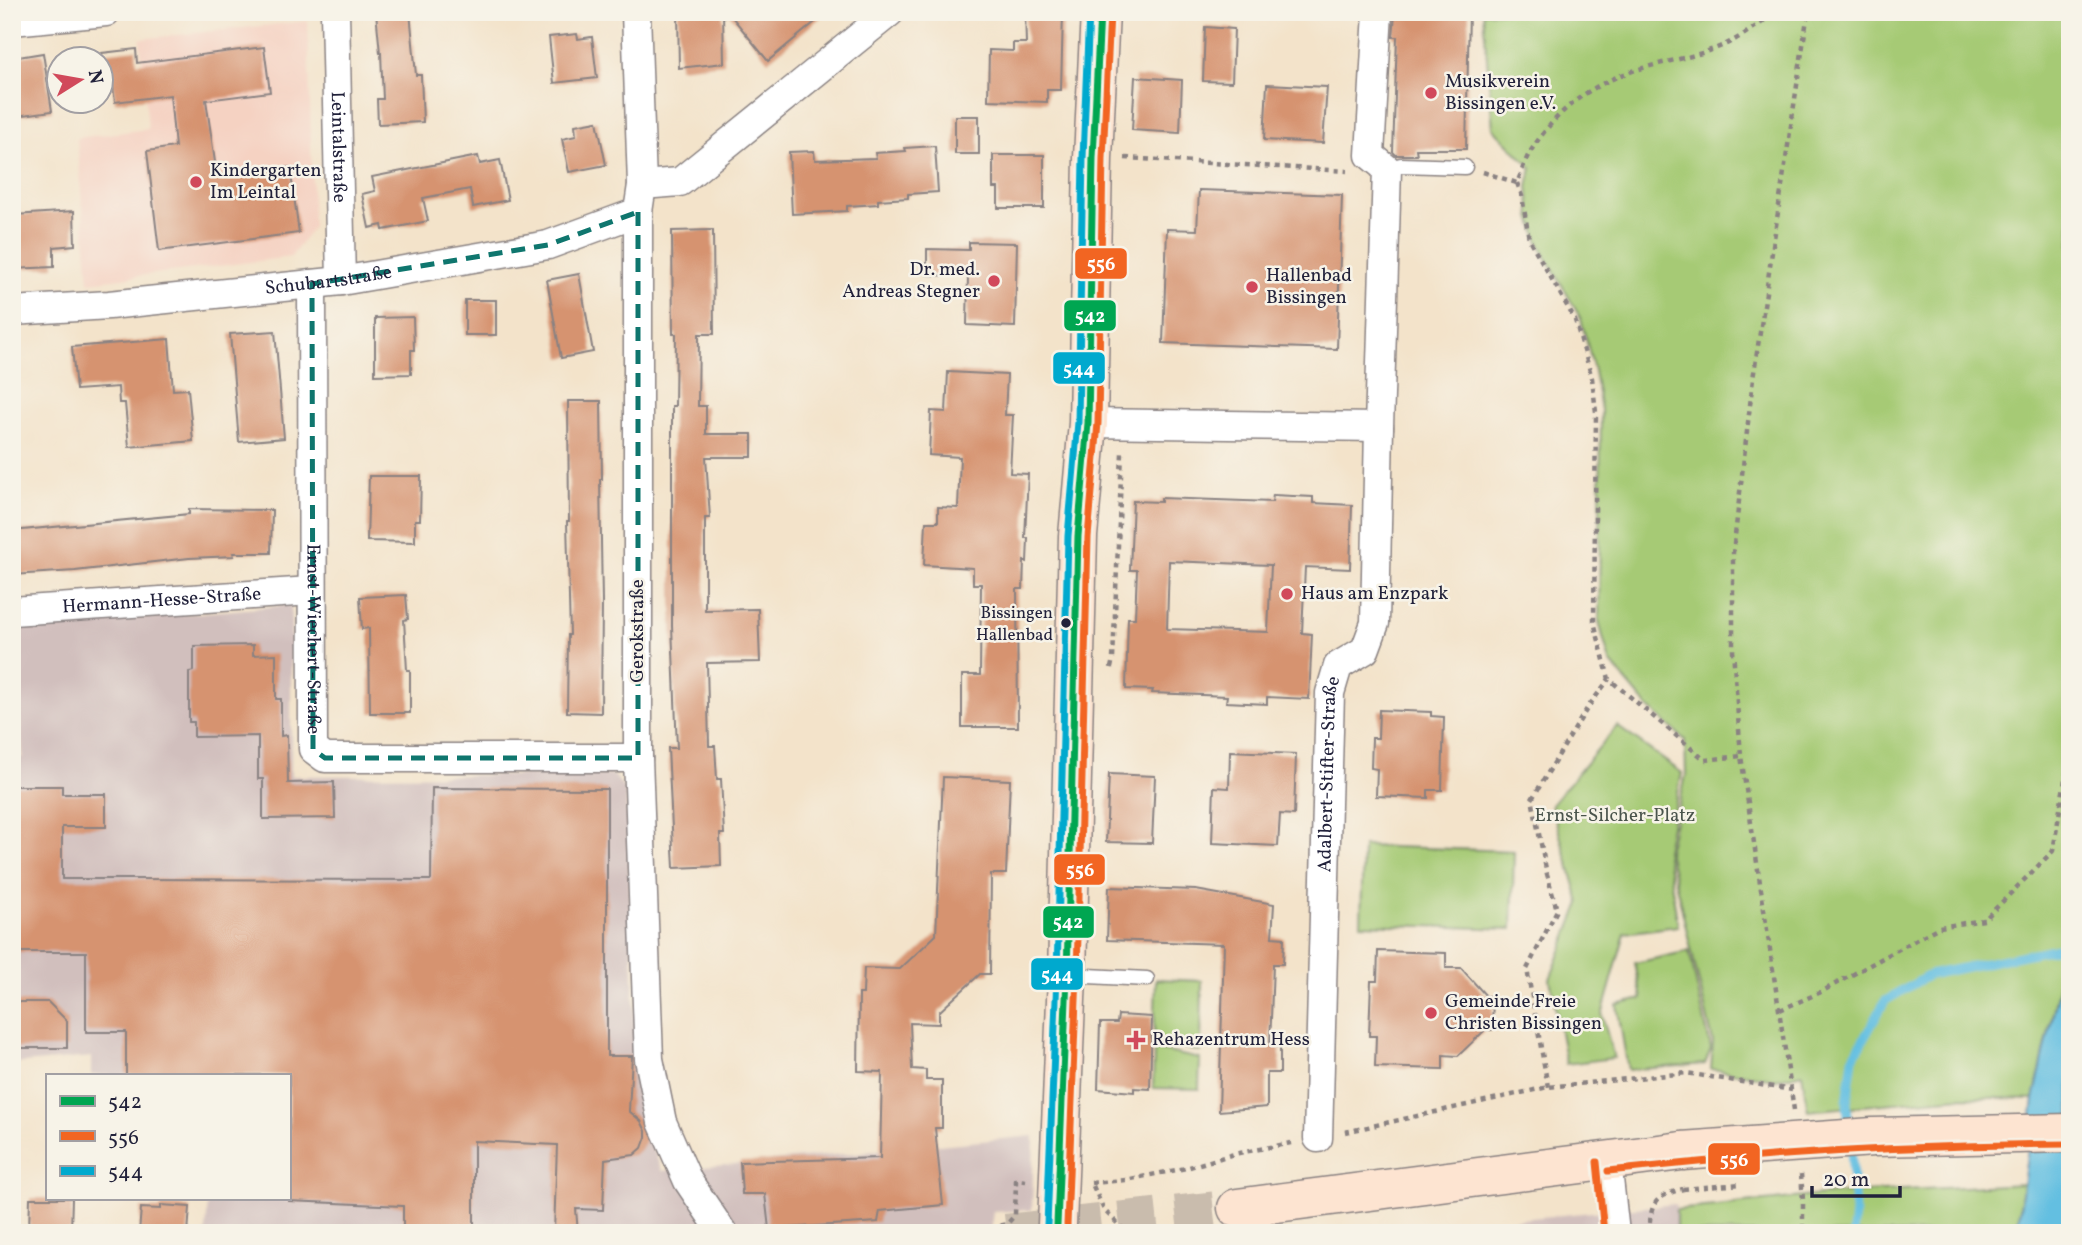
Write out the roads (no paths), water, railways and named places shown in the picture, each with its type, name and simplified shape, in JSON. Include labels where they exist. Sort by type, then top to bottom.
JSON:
[{"type":"street","points":[[12,21],[106,12]]},
{"type":"street","name":"Leintalstraße","points":[[335,12],[341,281]]},
{"type":"street","name":"Gerokstraße","points":[[636,12],[640,198],[638,758],[649,1059],[662,1122],[688,1181],[723,1233]]},
{"type":"street","name":"Schubartstraße","points":[[12,311],[109,305],[341,281],[548,245],[640,198],[680,182],[890,12]]},
{"type":"street","points":[[1060,1230],[1078,536],[1088,423],[1093,158],[1100,12]]},
{"type":"street","name":"Adalbert-Stifter-Straße","points":[[1318,1138],[1329,693],[1338,666],[1365,650],[1376,623],[1378,12]]},
{"type":"street","name":"Ernst-Wiechert-Straße","points":[[312,284],[313,749],[325,758],[638,758]]},
{"type":"street","points":[[1088,423],[1378,427]]},
{"type":"street","name":"Hermann-Hesse-Straße","points":[[12,611],[312,591]]},
{"type":"street","points":[[1237,1208],[1682,1151],[1873,1137],[2070,1133]]},
{"type":"street","points":[[1607,1161],[1615,1233]]},
{"type":"lane","points":[[1379,162],[1465,167]]},
{"type":"lane","points":[[1067,975],[1147,979]]},
{"type":"water","points":[[2070,939],[2070,1233],[2017,1233],[2034,1099]]},
{"type":"waterway","points":[[1849,1131],[1847,1102],[1853,1058],[1885,1001],[1929,975],[2067,946]]},
{"type":"waterway","points":[[1851,1149],[1855,1212],[1853,1233]]},
{"type":"tunnel","points":[[1006,1233],[1237,1208]]},
{"type":"place","name":"Musikverein Bissingen e.V.","points":[[1431,93]]},
{"type":"place","name":"Kindergarten Im Leintal","points":[[196,182]]},
{"type":"place","name":"Dr. med. Andreas Stegner","points":[[994,281]]},
{"type":"place","name":"Hallenbad Bissingen","points":[[1252,287]]},
{"type":"place","name":"Haus am Enzpark","points":[[1287,594]]},
{"type":"place","name":"Bissingen Hallenbad","points":[[1066,623]]},
{"type":"place","name":"Gemeinde Freie Christen Bissingen","points":[[1431,1013]]},
{"type":"place","name":"Rehazentrum Hess","points":[[1136,1040]]},
{"type":"park label","name":"Ernst-Silcher-Platz","points":[[1615,816]]}]
